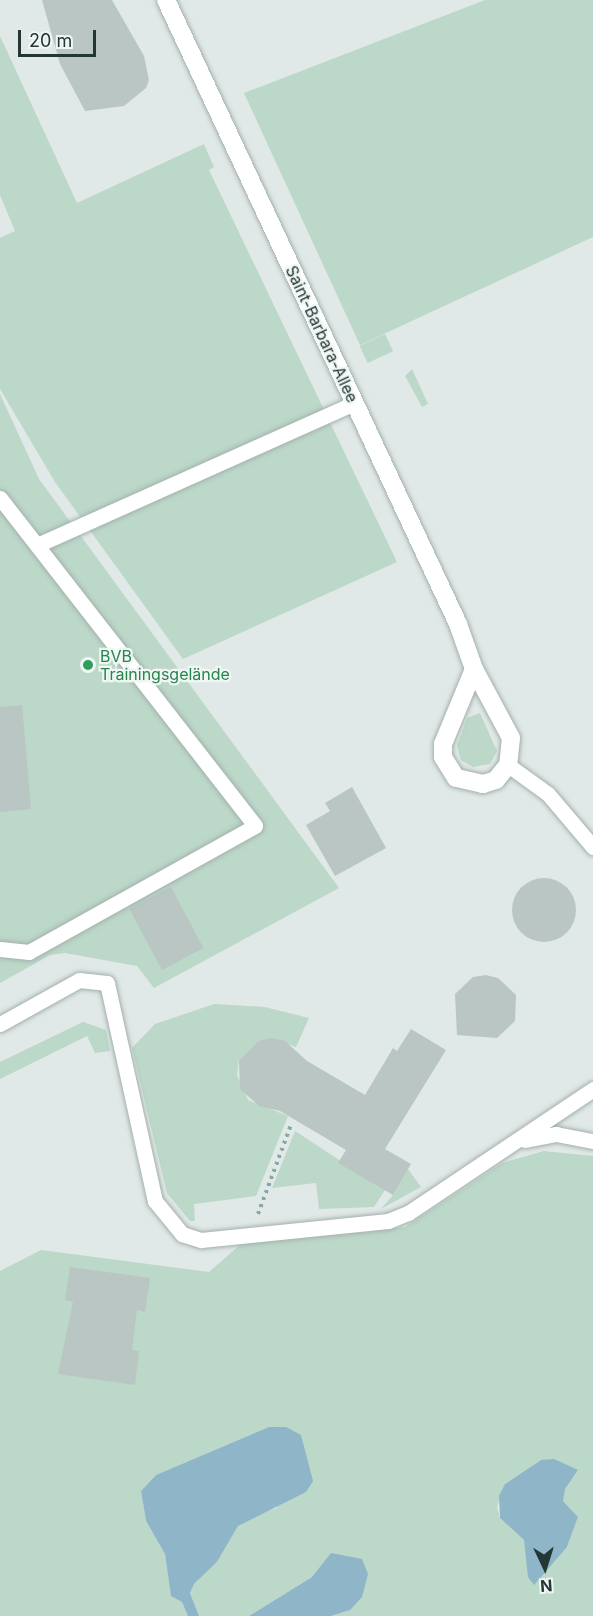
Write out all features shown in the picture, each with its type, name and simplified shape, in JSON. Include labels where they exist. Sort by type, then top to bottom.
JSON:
[{"type":"street","name":"Saint-Barbara-Allee","points":[[166,0],[458,624],[474,669],[511,738],[508,765]]},
{"type":"street","points":[[474,669],[443,744],[445,763],[456,778],[483,784],[496,780],[508,765]]},
{"type":"lane","points":[[37,545],[354,403]]},
{"type":"lane","points":[[0,498],[255,826],[29,952],[0,949]]},
{"type":"lane","points":[[508,765],[548,794],[593,847]]},
{"type":"lane","points":[[0,1024],[79,980],[107,983],[155,1201],[182,1234],[201,1240],[388,1221],[519,1141],[593,1089]]},
{"type":"lane","points":[[519,1141],[556,1134],[593,1141]]},
{"type":"path","points":[[250,1234],[291,1125]]},
{"type":"green space","points":[[485,0],[593,0],[593,237],[360,345],[244,93]]},
{"type":"green space","points":[[0,36],[77,203],[204,144],[214,167],[209,170],[397,562],[183,659],[55,482],[0,389],[0,238],[15,231],[0,195]]},
{"type":"green space","points":[[385,334],[393,351],[368,363],[360,346]]},
{"type":"green space","points":[[412,369],[428,404],[422,407],[405,376]]},
{"type":"green space","name":"BVB Trainingsgelände","points":[[0,394],[39,479],[339,888],[154,988],[137,966],[65,953],[50,955],[0,983]]},
{"type":"green space","points":[[480,713],[497,751],[490,764],[473,767],[461,760],[457,746],[467,718]]},
{"type":"green space","points":[[214,1004],[265,1007],[309,1018],[296,1047],[270,1038],[258,1041],[239,1060],[237,1075],[248,1100],[288,1116],[256,1196],[194,1204],[195,1221],[190,1221],[167,1193],[132,1048],[155,1024]]},
{"type":"green space","points":[[83,1022],[106,1030],[110,1051],[95,1053],[87,1036],[0,1079],[0,1062]]},
{"type":"green space","points":[[295,1131],[385,1190],[374,1207],[319,1209],[316,1183],[272,1188]]},
{"type":"green space","points":[[544,1151],[593,1156],[593,1616],[331,1616],[350,1610],[312,1577],[249,1616],[199,1616],[190,1593],[194,1584],[217,1562],[238,1526],[255,1514],[277,1508],[286,1427],[269,1427],[156,1475],[141,1491],[146,1521],[165,1554],[171,1595],[182,1602],[188,1616],[0,1616],[0,1271],[41,1250],[209,1272],[242,1243],[405,1227],[502,1163]],"holes":[[[541,1460],[578,1471],[564,1489],[563,1501],[578,1517],[567,1547],[534,1584],[529,1577],[524,1540],[500,1518],[497,1507],[505,1484]]]},
{"type":"green space","points":[[408,1169],[421,1187],[381,1209],[393,1195]]},
{"type":"water","points":[[269,1427],[286,1427],[301,1435],[313,1481],[306,1492],[238,1526],[217,1562],[194,1584],[190,1593],[199,1616],[188,1616],[182,1602],[171,1596],[165,1554],[146,1521],[141,1491],[156,1475]]},
{"type":"water","points":[[554,1459],[578,1470],[565,1489],[563,1501],[578,1517],[567,1547],[534,1585],[528,1577],[524,1540],[500,1518],[499,1496],[505,1484],[541,1460]]},
{"type":"water","points":[[331,1553],[362,1559],[368,1574],[362,1597],[350,1610],[331,1616],[249,1616],[312,1577]]},
{"type":"building","points":[[42,0],[112,0],[144,56],[149,80],[146,88],[124,106],[85,111],[60,64]]},
{"type":"building","points":[[22,705],[31,809],[0,812],[0,707]]},
{"type":"building","points":[[352,787],[386,848],[335,876],[306,825],[330,811],[325,803]]},
{"type":"building","points":[[538,878],[550,878],[567,887],[574,898],[576,910],[574,922],[567,933],[550,942],[538,942],[526,937],[517,928],[512,916],[512,904],[517,892],[526,883]]},
{"type":"building","points":[[171,887],[203,948],[162,970],[130,909]]},
{"type":"building","points":[[486,975],[498,978],[516,995],[515,1021],[497,1038],[457,1035],[455,994],[473,977]]},
{"type":"building","points":[[411,1029],[446,1050],[385,1149],[411,1164],[393,1195],[338,1163],[346,1150],[280,1111],[259,1106],[240,1089],[239,1060],[258,1041],[270,1038],[285,1041],[307,1061],[365,1095],[393,1048],[397,1051]]},
{"type":"building","points":[[70,1267],[150,1278],[145,1312],[137,1310],[132,1350],[139,1351],[135,1385],[58,1374],[73,1302],[65,1300]]},
{"type":"place","name":"BVB Trainingsgelände","points":[[88,665]]}]
